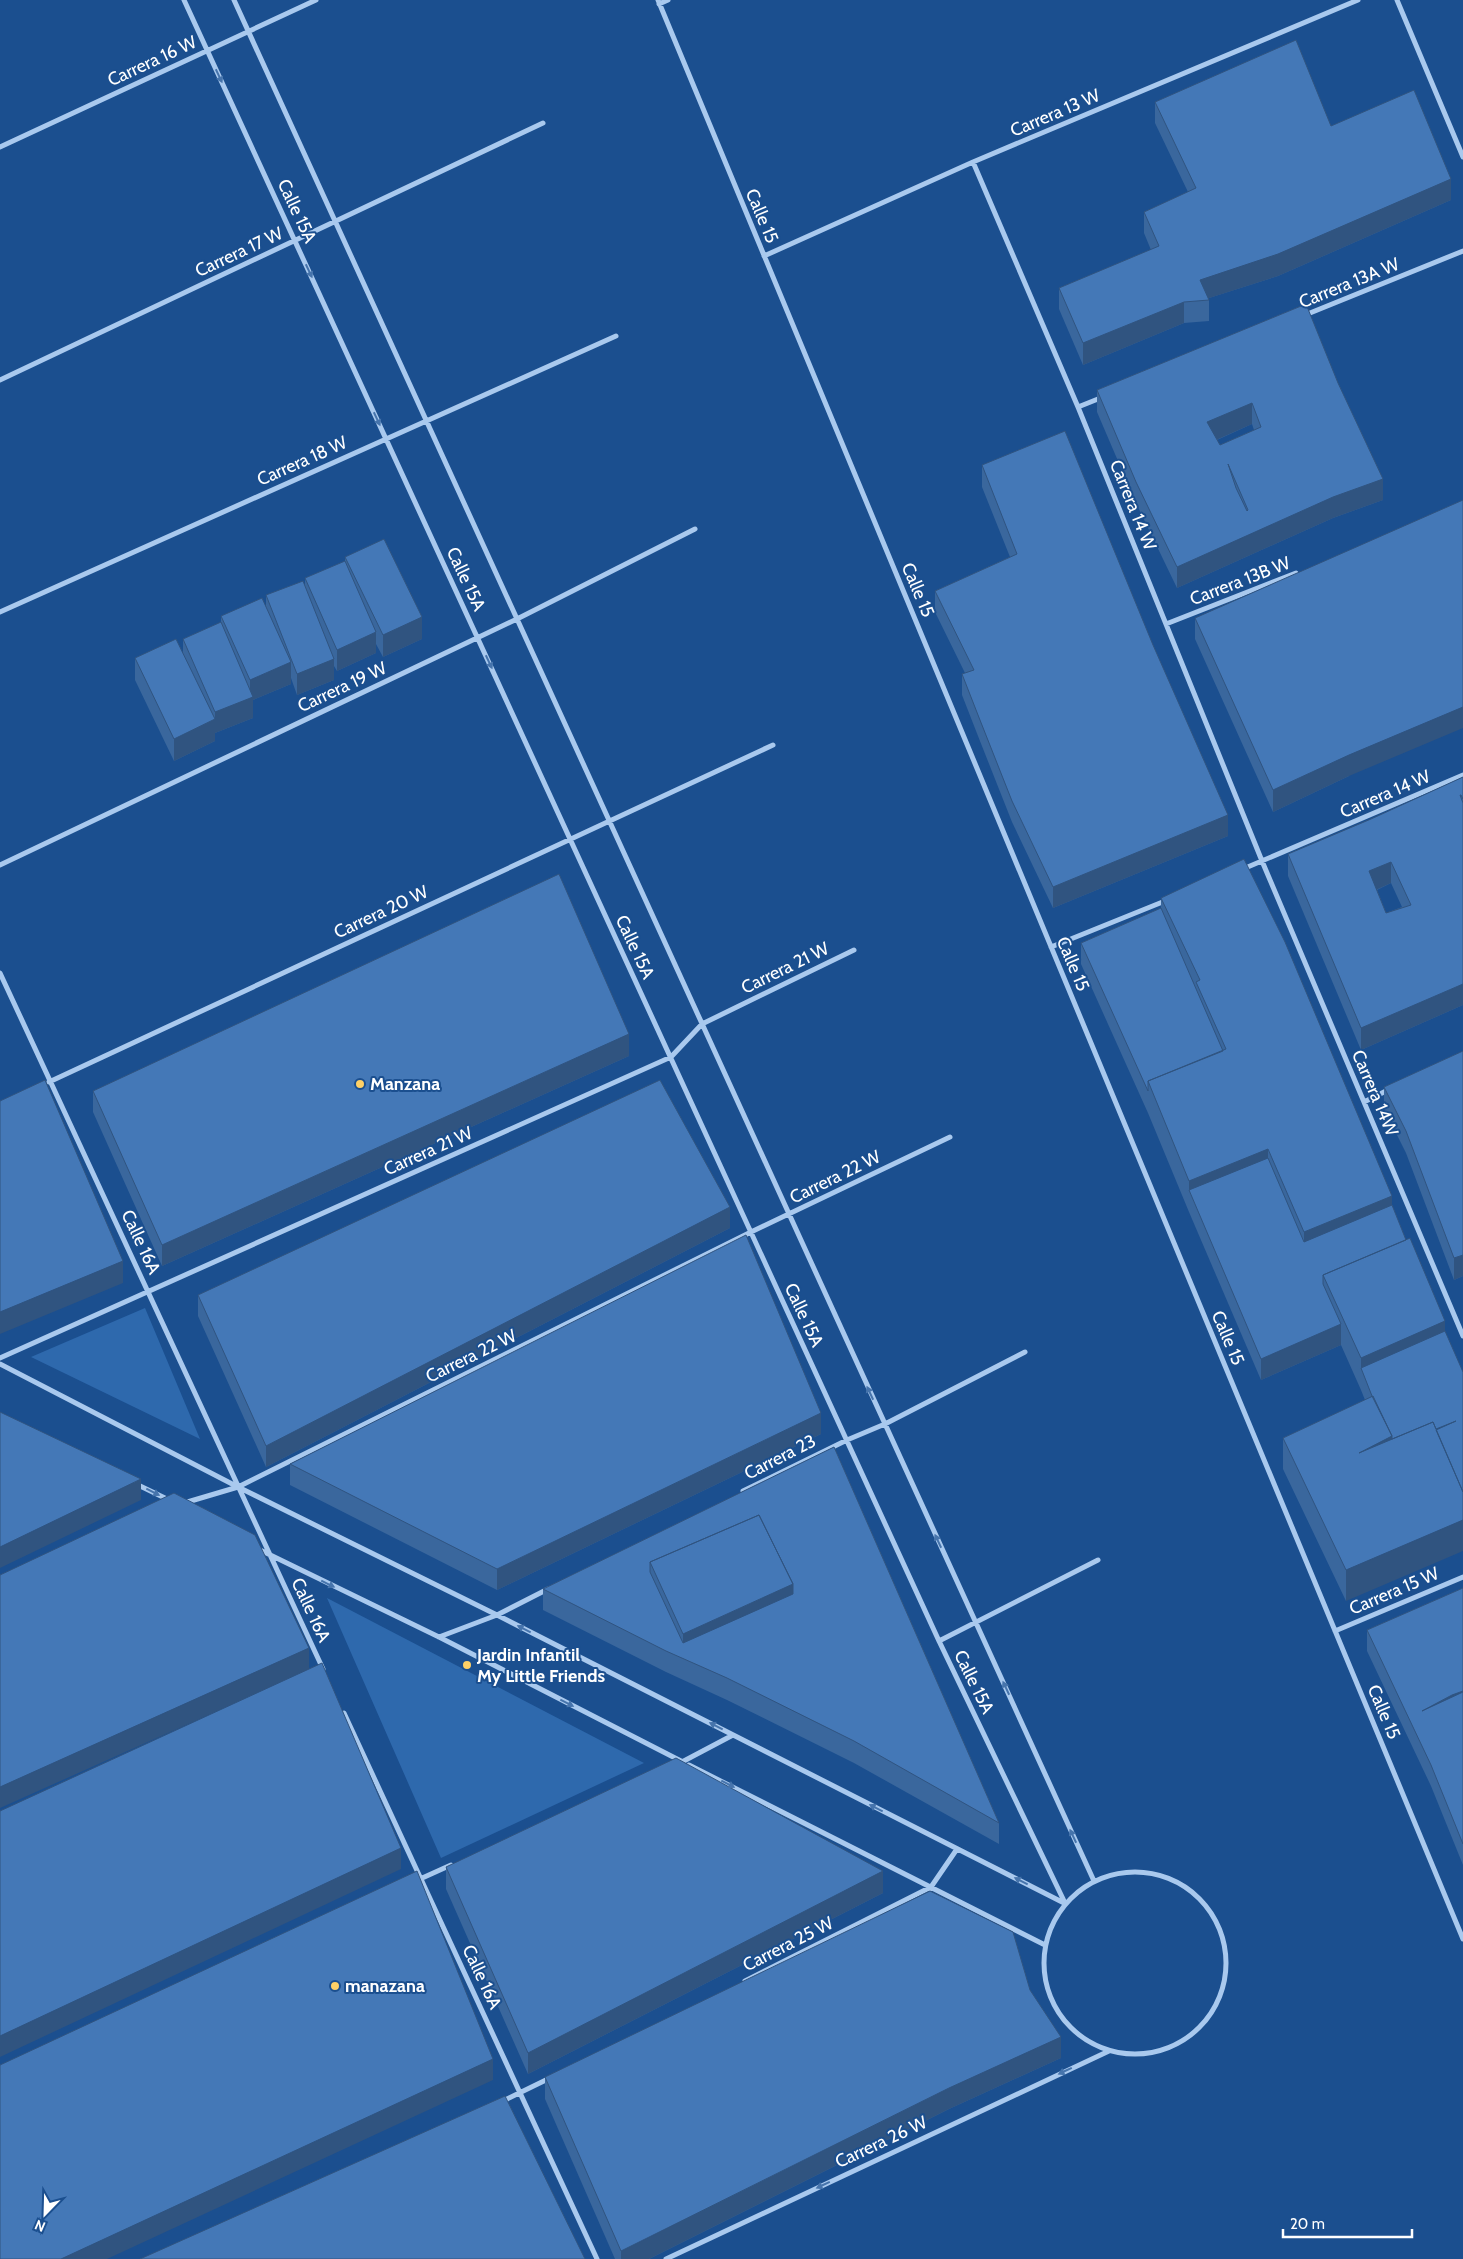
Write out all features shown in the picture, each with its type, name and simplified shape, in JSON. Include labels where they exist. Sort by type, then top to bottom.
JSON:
[{"type":"street","name":"Calle 15A","points":[[184,0],[939,1641],[1065,1903]]},
{"type":"street","name":"Calle 15A","points":[[234,0],[1094,1880]]},
{"type":"street","name":"Carrera 16 W","points":[[0,147],[316,0]]},
{"type":"street","points":[[658,2],[668,0]]},
{"type":"street","name":"Carrera 13 W","points":[[764,256],[973,162],[1358,0]]},
{"type":"street","points":[[1397,0],[1463,157]]},
{"type":"street","name":"Calle 15","points":[[658,2],[1463,1939]]},
{"type":"street","name":"Carrera 17 W","points":[[0,380],[543,123]]},
{"type":"street","name":"Carrera 14 W","points":[[973,162],[1078,407],[1262,861]]},
{"type":"street","name":"Carrera 13A W","points":[[1298,318],[1463,251]]},
{"type":"street","name":"Carrera 18 W","points":[[0,612],[616,336]]},
{"type":"street","points":[[1078,407],[1105,396]]},
{"type":"street","name":"Carrera 19 W","points":[[0,865],[478,638],[694,529]]},
{"type":"street","name":"Carrera 13B W","points":[[1166,624],[1305,570]]},
{"type":"street","name":"Carrera 20 W","points":[[42,1086],[773,745]]},
{"type":"street","name":"Carrera 14 W","points":[[1235,872],[1463,775]]},
{"type":"street","name":"Carrera 14W","points":[[1262,861],[1463,1336]]},
{"type":"street","points":[[1051,947],[1170,899]]},
{"type":"street","name":"Carrera 21 W","points":[[0,1358],[671,1057],[702,1024],[854,950]]},
{"type":"street","name":"Calle 16A","points":[[0,973],[324,1672],[316,1676]]},
{"type":"street","points":[[1364,1102],[1400,1085]]},
{"type":"street","name":"Carrera 22 W","points":[[178,1505],[238,1487],[751,1232],[950,1137]]},
{"type":"street","name":"Carrera 23","points":[[733,1496],[847,1440],[885,1424],[1025,1352]]},
{"type":"street","points":[[0,1364],[238,1487],[497,1615],[1065,1903]]},
{"type":"street","points":[[134,1482],[187,1510]]},
{"type":"street","points":[[254,1546],[270,1556],[439,1637],[1045,1945]]},
{"type":"street","points":[[939,1641],[1098,1560]]},
{"type":"street","name":"Carrera 15 W","points":[[1335,1632],[1463,1577]]},
{"type":"street","points":[[439,1637],[497,1615],[558,1584]]},
{"type":"street","name":"Calle 16A","points":[[341,1708],[597,2259]]},
{"type":"street","points":[[674,1766],[733,1735]]},
{"type":"street","name":"Carrera 25 W","points":[[739,1984],[931,1887],[957,1849]]},
{"type":"street","points":[[412,1883],[457,1863]]},
{"type":"street","points":[[1122,1872],[1132,1872],[1151,1873],[1179,1883],[1203,1902],[1219,1926],[1226,1955],[1224,1985],[1213,2011],[1193,2034],[1167,2048],[1138,2054],[1109,2050],[1085,2039],[1065,2021],[1051,1998],[1043,1972],[1045,1945],[1065,1903],[1094,1880],[1122,1872]]},
{"type":"street","name":"Carrera 26 W","points":[[666,2259],[1109,2050]]},
{"type":"street","points":[[493,2106],[555,2076]]},
{"type":"shaded area","points":[[145,1308],[200,1439],[31,1357]]},
{"type":"shaded area","points":[[327,1598],[644,1763],[441,1858]]},
{"type":"building","points":[[1296,40],[1331,126],[1414,90],[1451,179],[1278,254],[1200,280],[1209,300],[1184,302],[1083,343],[1059,288],[1159,246],[1144,212],[1196,188],[1155,102]]},
{"type":"building","points":[[1306,304],[1338,383],[1383,479],[1333,497],[1177,567],[1136,482],[1097,390]],"holes":[[[1252,403],[1261,427],[1220,445],[1207,422]],[[1228,464],[1248,510],[1247,511],[1236,488]]]},
{"type":"building","points":[[1065,431],[1153,645],[1228,815],[1053,887],[1012,801],[962,674],[974,670],[935,591],[1017,554],[982,465]]},
{"type":"building","points":[[1463,500],[1463,707],[1349,755],[1273,790],[1195,618]]},
{"type":"building","points":[[384,539],[422,617],[383,635],[345,557]]},
{"type":"building","points":[[345,561],[376,632],[337,650],[305,578]]},
{"type":"building","points":[[303,581],[334,659],[297,674],[266,595]]},
{"type":"building","points":[[262,598],[291,662],[250,680],[221,616]]},
{"type":"building","points":[[221,622],[253,697],[215,712],[183,639]]},
{"type":"building","points":[[176,639],[215,719],[174,739],[135,658]]},
{"type":"building","points":[[1463,777],[1463,799],[1460,795],[1463,803],[1463,984],[1361,1028],[1288,854]],"holes":[[[1391,862],[1411,905],[1386,913],[1369,871]]]},
{"type":"building","points":[[1244,859],[1285,942],[1392,1196],[1304,1232],[1268,1149],[1189,1181],[1148,1081],[1226,1049],[1196,982],[1200,980],[1161,898]]},
{"type":"building","name":"Manzana","points":[[559,874],[629,1034],[162,1245],[93,1091]]},
{"type":"building","points":[[1161,908],[1223,1051],[1148,1081],[1148,1091],[1081,943]]},
{"type":"building","points":[[1463,1051],[1463,1255],[1454,1258],[1406,1131],[1384,1087]]},
{"type":"building","points":[[45,1080],[123,1261],[0,1312],[0,1101]]},
{"type":"building","points":[[660,1080],[730,1207],[266,1446],[198,1295]]},
{"type":"building","points":[[1268,1158],[1304,1242],[1392,1205],[1406,1240],[1323,1275],[1323,1284],[1341,1324],[1261,1359],[1189,1190]]},
{"type":"building","points":[[746,1235],[821,1413],[497,1569],[290,1464]]},
{"type":"building","points":[[1410,1238],[1445,1321],[1361,1358],[1323,1275]]},
{"type":"building","points":[[1445,1331],[1463,1372],[1463,1492],[1436,1430],[1456,1421],[1436,1429],[1433,1422],[1392,1439],[1361,1368]]},
{"type":"building","points":[[1373,1396],[1392,1436],[1359,1453],[1433,1422],[1463,1492],[1463,1520],[1346,1570],[1283,1438]]},
{"type":"building","points":[[0,1412],[141,1479],[0,1547]]},
{"type":"building","points":[[834,1447],[999,1823],[854,1741],[727,1678],[666,1651],[543,1589]],"holes":[[[759,1515],[793,1584],[793,1594],[683,1643],[650,1572],[650,1562]]]},
{"type":"building","points":[[174,1493],[255,1535],[309,1648],[0,1787],[0,1575]]},
{"type":"building","points":[[759,1515],[793,1584],[683,1634],[650,1562]]},
{"type":"building","points":[[1463,1588],[1463,1691],[1422,1711],[1463,1692],[1463,1844],[1431,1765],[1367,1630]]},
{"type":"building","points":[[322,1663],[401,1848],[0,2036],[0,1811]]},
{"type":"building","points":[[676,1758],[883,1871],[528,2053],[446,1867]]},
{"type":"building","name":"manazana","points":[[417,1871],[493,2059],[61,2259],[0,2259],[0,2065]]},
{"type":"building","points":[[930,1891],[1013,1932],[1030,1990],[1061,2037],[949,2088],[621,2251],[545,2077]]},
{"type":"building","points":[[505,2096],[585,2259],[140,2259]]},
{"type":"place","name":"Manzana","points":[[360,1084]]},
{"type":"place","name":"Jardin Infantil My Little Friends","points":[[467,1665]]},
{"type":"place","name":"manazana","points":[[335,1986]]}]
